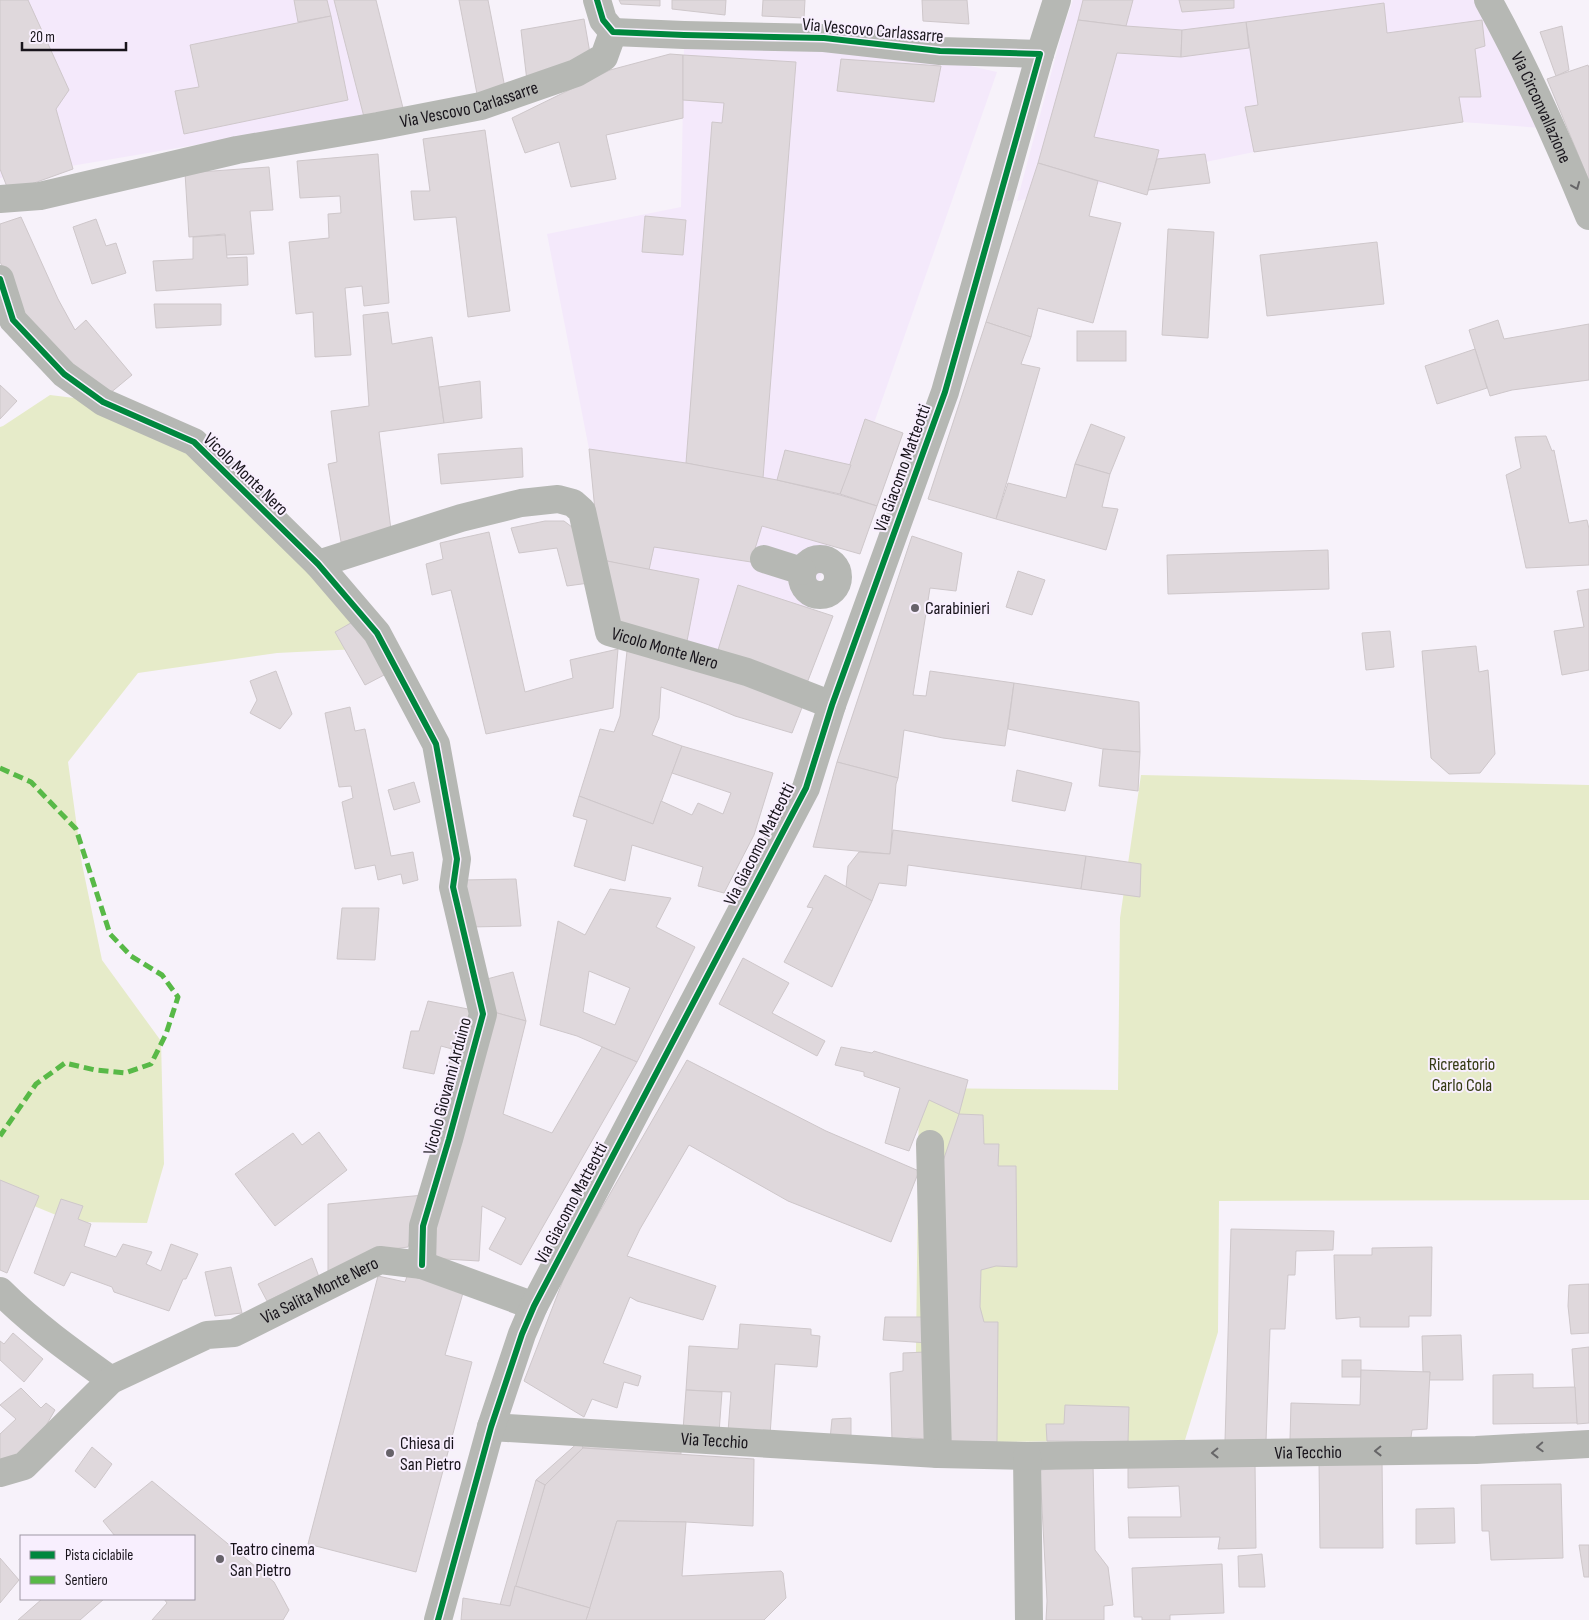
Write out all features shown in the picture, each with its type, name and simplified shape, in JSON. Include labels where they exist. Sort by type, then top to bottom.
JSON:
[{"type":"street","points":[[596,0],[603,20],[613,32]]},
{"type":"street","name":"Via Giacomo Matteotti","points":[[438,1620],[491,1427],[522,1334],[534,1306],[806,788],[832,705],[946,392],[1040,54],[1057,0]]},
{"type":"street","name":"Via Circonvallazione","points":[[1488,0],[1508,36],[1556,137],[1589,216]]},
{"type":"street","name":"Via Vescovo Carlassarre","points":[[0,199],[40,196],[237,150],[481,106],[576,74],[604,57],[613,32],[824,38],[940,51],[1040,54]]},
{"type":"street","name":"Vicolo Monte Nero","points":[[0,279],[13,320],[64,374],[103,402],[194,442],[318,564],[461,518],[520,503],[558,499],[573,504],[582,512],[609,632],[747,672],[832,705]]},
{"type":"street","points":[[764,560],[802,571],[803,585],[807,591],[813,594],[821,595],[828,593],[837,583],[872,596]]},
{"type":"street","name":"Vicolo Giovanni Arduino","points":[[318,564],[377,633],[436,744],[457,859],[453,887],[483,1014],[423,1226],[422,1265]]},
{"type":"street","points":[[930,1144],[938,1454]]},
{"type":"street","name":"Via Salita Monte Nero","points":[[0,1474],[24,1466],[111,1380],[206,1335],[234,1333],[380,1260],[422,1265],[534,1306]]},
{"type":"street","points":[[0,1291],[21,1313],[50,1337],[111,1380]]},
{"type":"street","name":"Via Tecchio","points":[[491,1427],[938,1454],[1027,1456],[1476,1450],[1589,1444]]},
{"type":"street","points":[[1027,1456],[1029,1620]]},
{"type":"shaded area","points":[[0,0],[340,0],[373,115],[0,178]]},
{"type":"shaded area","points":[[1073,0],[1487,0],[1554,129],[1462,122],[1254,152],[1017,201],[1063,29]]},
{"type":"shaded area","points":[[684,47],[797,48],[944,60],[997,72],[785,677],[616,625],[598,538],[589,449],[547,234],[681,207]]},
{"type":"green space","points":[[50,395],[131,405],[343,579],[358,649],[277,653],[138,673],[68,762],[82,864],[102,960],[161,1041],[164,1164],[147,1223],[73,1222],[0,1192],[0,427]]},
{"type":"green space","name":"Ricreatorio Carlo Cola","points":[[1141,775],[1589,785],[1589,1200],[1219,1201],[1218,1332],[1185,1440],[997,1442],[997,1438],[915,1437],[919,1088],[1118,1090],[1120,918]]},
{"type":"building","points":[[0,0],[28,0],[69,90],[56,109],[73,169],[9,192],[0,169]]},
{"type":"building","points":[[294,0],[327,0],[331,16],[298,22]]},
{"type":"building","points":[[334,0],[376,0],[403,108],[364,117]]},
{"type":"building","points":[[459,0],[488,0],[505,88],[477,94]]},
{"type":"building","points":[[619,0],[660,0],[660,6],[621,4]]},
{"type":"building","points":[[672,0],[726,0],[725,15],[672,9]]},
{"type":"building","points":[[763,0],[805,0],[804,18],[762,16]]},
{"type":"building","points":[[922,0],[967,0],[969,24],[923,21]]},
{"type":"building","points":[[1083,0],[1133,0],[1126,26],[1078,20]]},
{"type":"building","points":[[1179,0],[1234,0],[1234,8],[1182,12]]},
{"type":"building","points":[[1384,3],[1387,33],[1482,20],[1485,46],[1475,49],[1481,97],[1459,97],[1463,122],[1254,152],[1245,107],[1258,105],[1246,22]]},
{"type":"building","points":[[331,16],[348,100],[184,134],[175,91],[199,87],[190,45]]},
{"type":"building","points":[[584,19],[591,59],[527,81],[521,30]]},
{"type":"building","points":[[1078,20],[1182,30],[1181,57],[1117,53],[1094,137],[1159,150],[1147,195],[1038,163]]},
{"type":"building","points":[[1246,22],[1249,48],[1181,57],[1182,30]]},
{"type":"building","points":[[1562,26],[1569,70],[1556,76],[1540,32]]},
{"type":"building","points":[[670,54],[683,55],[683,118],[606,135],[616,179],[571,187],[559,142],[525,153],[512,118],[610,70]]},
{"type":"building","points":[[683,55],[796,62],[763,478],[686,463],[712,122],[722,123],[724,103],[683,100]]},
{"type":"building","points":[[841,59],[941,66],[934,102],[837,91]]},
{"type":"building","points":[[1588,65],[1589,68],[1589,181],[1547,79]]},
{"type":"building","points":[[485,130],[510,311],[468,317],[456,217],[414,220],[411,191],[430,191],[423,139]]},
{"type":"building","points":[[378,154],[389,303],[364,306],[362,286],[345,288],[351,355],[315,357],[313,312],[296,314],[289,242],[329,238],[328,214],[341,213],[340,196],[300,198],[297,161]]},
{"type":"building","points":[[1205,154],[1210,183],[1148,190],[1157,159]]},
{"type":"building","points":[[1038,163],[1098,181],[1089,216],[1121,223],[1093,323],[1038,308],[1031,337],[986,322]]},
{"type":"building","points":[[269,167],[273,210],[250,211],[254,254],[226,255],[225,234],[189,237],[185,173]]},
{"type":"building","points":[[645,216],[686,220],[683,255],[642,252]]},
{"type":"building","points":[[21,217],[58,299],[75,330],[86,320],[132,375],[109,394],[88,385],[21,317],[14,289],[0,262],[0,224]]},
{"type":"building","points":[[96,219],[106,246],[116,243],[126,273],[92,284],[73,227]]},
{"type":"building","points":[[1168,229],[1214,232],[1208,338],[1162,335]]},
{"type":"building","points":[[225,235],[227,258],[247,257],[248,285],[156,291],[153,261],[193,259],[193,237]]},
{"type":"building","points":[[1377,242],[1384,304],[1267,316],[1260,255]]},
{"type":"building","points":[[154,304],[221,304],[221,325],[156,328]]},
{"type":"building","points":[[388,312],[392,344],[432,337],[444,423],[379,432],[391,530],[341,542],[328,464],[337,462],[331,411],[369,406],[363,315]]},
{"type":"building","points":[[1498,320],[1504,339],[1589,324],[1589,380],[1512,390],[1490,396],[1469,330]]},
{"type":"building","points":[[986,322],[1031,337],[1021,364],[1040,368],[996,519],[928,499]]},
{"type":"building","points":[[1077,331],[1126,331],[1126,361],[1077,361]]},
{"type":"building","points":[[1475,349],[1487,388],[1437,404],[1425,366]]},
{"type":"building","points":[[480,381],[482,418],[444,423],[439,387]]},
{"type":"building","points":[[0,385],[17,401],[0,419]]},
{"type":"building","points":[[865,419],[903,433],[877,506],[840,494]]},
{"type":"building","points":[[1091,424],[1125,437],[1110,474],[1075,464]]},
{"type":"building","points":[[1546,436],[1552,451],[1554,450],[1569,523],[1587,520],[1589,529],[1589,565],[1526,568],[1506,475],[1521,468],[1515,437]]},
{"type":"building","points":[[522,448],[523,477],[441,484],[438,454]]},
{"type":"building","points":[[589,449],[686,463],[777,480],[877,506],[860,554],[762,526],[751,562],[654,547],[649,570],[602,560],[597,531]]},
{"type":"building","points":[[785,450],[851,465],[840,494],[777,480]]},
{"type":"building","points":[[1075,464],[1110,474],[1102,507],[1118,509],[1106,550],[996,519],[1008,483],[1066,498]]},
{"type":"building","points":[[545,521],[564,521],[572,527],[589,583],[567,586],[557,548],[519,553],[511,528]]},
{"type":"building","points":[[489,532],[525,692],[573,678],[570,660],[618,649],[613,708],[486,734],[451,590],[432,595],[426,564],[443,559],[440,543]]},
{"type":"building","points":[[912,536],[962,553],[956,591],[930,588],[913,695],[926,696],[930,671],[1014,683],[1005,746],[943,738],[904,730],[898,778],[837,762]]},
{"type":"building","points":[[1328,550],[1329,589],[1168,594],[1167,555]]},
{"type":"building","points":[[602,560],[699,579],[687,641],[616,622]]},
{"type":"building","points":[[1018,571],[1045,580],[1032,615],[1006,607]]},
{"type":"building","points":[[738,585],[833,616],[807,683],[718,650]]},
{"type":"building","points":[[1589,589],[1589,670],[1562,675],[1554,631],[1584,627],[1577,591]]},
{"type":"building","points":[[356,620],[386,674],[365,685],[335,632]]},
{"type":"building","points":[[1390,631],[1394,667],[1366,670],[1362,633]]},
{"type":"building","points":[[1476,646],[1479,672],[1488,670],[1495,754],[1480,773],[1449,774],[1431,758],[1422,651]]},
{"type":"building","points":[[627,651],[745,681],[803,705],[792,733],[735,716],[661,687],[659,718],[652,735],[682,746],[653,824],[579,796],[600,729],[614,732],[620,716]]},
{"type":"building","points":[[276,671],[292,714],[280,729],[250,713],[257,700],[250,681]]},
{"type":"building","points":[[1014,683],[1139,702],[1140,752],[1103,749],[1008,729]]},
{"type":"building","points":[[350,707],[355,731],[365,729],[391,856],[413,852],[418,880],[403,884],[401,874],[378,880],[375,865],[355,869],[342,802],[353,798],[351,786],[339,787],[325,713]]},
{"type":"building","points":[[682,746],[773,773],[754,835],[724,893],[698,886],[703,867],[632,845],[625,881],[574,866],[587,820],[573,816],[579,796],[653,824],[661,801],[692,815],[698,803],[723,814],[731,793],[672,773]]},
{"type":"building","points":[[1103,749],[1140,752],[1138,791],[1099,786]]},
{"type":"building","points":[[837,762],[898,778],[890,854],[813,847]]},
{"type":"building","points":[[1017,770],[1072,783],[1065,811],[1012,801]]},
{"type":"building","points":[[414,782],[420,802],[394,810],[388,790]]},
{"type":"building","points":[[893,830],[1086,856],[1081,889],[908,865],[906,886],[879,883],[872,901],[846,887],[848,866],[859,852],[890,854]]},
{"type":"building","points":[[1086,856],[1141,864],[1140,897],[1081,889]]},
{"type":"building","points":[[825,875],[872,901],[832,987],[784,962],[813,908],[807,907]]},
{"type":"building","points":[[516,879],[521,926],[469,927],[462,880]]},
{"type":"building","points":[[610,889],[671,898],[656,927],[695,947],[637,1062],[577,1036],[540,1025],[558,921],[585,935]],"holes":[[[589,971],[630,988],[615,1025],[583,1012]]]},
{"type":"building","points":[[342,908],[379,908],[375,960],[337,959]]},
{"type":"building","points":[[743,958],[789,983],[772,1013],[825,1041],[817,1056],[719,1004]]},
{"type":"building","points":[[513,972],[526,1021],[490,1011],[487,979]]},
{"type":"building","points":[[428,1001],[473,1010],[451,1107],[440,1105],[452,1049],[441,1046],[434,1074],[403,1068],[411,1031],[419,1031]]},
{"type":"building","points":[[490,1011],[526,1021],[503,1114],[552,1133],[602,1047],[637,1062],[521,1265],[489,1249],[506,1218],[482,1206],[479,1261],[428,1258]]},
{"type":"building","points":[[841,1047],[872,1053],[874,1051],[968,1080],[959,1114],[929,1100],[909,1151],[885,1143],[900,1088],[864,1076],[864,1072],[835,1065]]},
{"type":"building","points":[[687,1060],[826,1131],[919,1171],[891,1242],[788,1201],[689,1145],[640,1229],[627,1256],[716,1286],[703,1320],[637,1301],[630,1297],[603,1363],[641,1376],[638,1386],[624,1382],[617,1408],[592,1399],[584,1417],[524,1381],[569,1265]]},
{"type":"building","points":[[959,1114],[983,1115],[984,1144],[999,1144],[998,1166],[1016,1166],[1017,1267],[996,1266],[981,1270],[980,1307],[984,1322],[998,1322],[997,1442],[946,1441],[941,1167]]},
{"type":"building","points":[[319,1132],[347,1170],[275,1226],[235,1174],[293,1133],[302,1145]]},
{"type":"building","points":[[0,1180],[39,1196],[7,1273],[0,1270]]},
{"type":"building","points":[[424,1195],[408,1247],[369,1252],[328,1272],[328,1204]]},
{"type":"building","points":[[61,1199],[83,1206],[78,1219],[91,1224],[84,1246],[116,1257],[123,1244],[152,1252],[146,1264],[161,1271],[171,1244],[198,1254],[186,1279],[183,1279],[169,1311],[114,1292],[112,1287],[71,1272],[64,1286],[34,1273]]},
{"type":"building","points":[[1231,1229],[1334,1231],[1333,1250],[1296,1251],[1295,1275],[1288,1275],[1285,1329],[1270,1329],[1266,1441],[1225,1441]]},
{"type":"building","points":[[1432,1247],[1431,1316],[1409,1316],[1409,1327],[1360,1327],[1360,1317],[1336,1319],[1334,1255],[1372,1255],[1372,1248]]},
{"type":"building","points":[[312,1258],[319,1277],[267,1301],[258,1284]]},
{"type":"building","points":[[231,1267],[242,1313],[215,1316],[205,1272]]},
{"type":"building","name":"Chiesa di San Pietro","points":[[409,1271],[465,1286],[445,1355],[472,1362],[416,1572],[308,1544],[378,1276],[405,1282]]},
{"type":"building","points":[[1589,1284],[1589,1333],[1571,1334],[1568,1306],[1569,1285]]},
{"type":"building","points":[[885,1317],[928,1317],[929,1343],[883,1340]]},
{"type":"building","points":[[740,1324],[811,1329],[811,1335],[820,1336],[817,1367],[775,1364],[770,1435],[728,1432],[731,1392],[686,1390],[689,1346],[738,1349]]},
{"type":"building","points":[[13,1333],[43,1359],[24,1382],[0,1360],[0,1341],[4,1344]]},
{"type":"building","points":[[1461,1335],[1463,1380],[1429,1380],[1430,1372],[1423,1372],[1422,1336]]},
{"type":"building","points":[[1589,1347],[1589,1423],[1577,1424],[1572,1349]]},
{"type":"building","points":[[926,1352],[930,1439],[892,1440],[890,1373],[903,1371],[903,1353]]},
{"type":"building","points":[[1342,1360],[1361,1360],[1361,1377],[1342,1377]]},
{"type":"building","points":[[1361,1370],[1430,1372],[1427,1429],[1412,1430],[1410,1445],[1290,1440],[1291,1403],[1360,1405]]},
{"type":"building","points":[[1533,1374],[1533,1388],[1575,1387],[1577,1423],[1493,1424],[1493,1375]]},
{"type":"building","points":[[21,1388],[41,1408],[46,1403],[55,1410],[40,1436],[16,1463],[0,1466],[0,1434],[16,1419],[0,1405]]},
{"type":"building","points":[[686,1390],[722,1392],[719,1433],[683,1430]]},
{"type":"building","points":[[1065,1405],[1129,1407],[1128,1442],[1047,1441],[1046,1424],[1064,1424]]},
{"type":"building","points":[[851,1418],[851,1440],[830,1439],[832,1419]]},
{"type":"building","points":[[581,1440],[583,1448],[545,1485],[536,1480]]},
{"type":"building","points":[[581,1440],[681,1443],[681,1454],[583,1448]]},
{"type":"building","points":[[92,1447],[112,1464],[95,1488],[75,1471]]},
{"type":"building","points":[[583,1448],[754,1459],[753,1526],[686,1522],[617,1521],[590,1608],[515,1586],[545,1485]]},
{"type":"building","points":[[1382,1459],[1383,1548],[1320,1548],[1319,1461]]},
{"type":"building","points":[[1255,1463],[1256,1548],[1218,1549],[1220,1537],[1129,1538],[1128,1517],[1181,1517],[1179,1486],[1128,1488],[1128,1467]]},
{"type":"building","points":[[1093,1465],[1095,1550],[1108,1567],[1113,1605],[1104,1606],[1104,1620],[1046,1620],[1047,1601],[1040,1470]]},
{"type":"building","points":[[536,1480],[545,1485],[510,1606],[500,1605]]},
{"type":"building","name":"Teatro cinema San Pietro","points":[[152,1481],[274,1582],[289,1610],[283,1620],[152,1620],[167,1603],[165,1600],[195,1600],[195,1535],[114,1535],[103,1521]]},
{"type":"building","points":[[1561,1484],[1563,1558],[1491,1560],[1489,1531],[1482,1531],[1481,1485]]},
{"type":"building","points":[[1454,1508],[1455,1543],[1416,1544],[1416,1509]]},
{"type":"building","points":[[617,1521],[686,1522],[682,1576],[781,1571],[783,1573],[786,1598],[764,1620],[586,1620]]},
{"type":"building","points":[[1579,1545],[1589,1545],[1589,1577],[1584,1577]]},
{"type":"building","points":[[1262,1554],[1265,1587],[1239,1587],[1238,1556]]},
{"type":"building","points":[[0,1558],[19,1580],[0,1603]]},
{"type":"building","points":[[1222,1564],[1224,1613],[1170,1615],[1170,1620],[1142,1620],[1142,1617],[1134,1617],[1132,1568]]},
{"type":"building","points":[[515,1586],[590,1608],[586,1620],[461,1620],[463,1598],[510,1606]]},
{"type":"building","points":[[41,1600],[103,1600],[80,1620],[18,1620]]},
{"type":"marked path","points":[[0,768],[31,782],[76,829],[110,934],[131,956],[162,975],[178,997],[166,1034],[151,1064],[125,1073],[95,1070],[65,1063],[36,1084],[0,1136]]},
{"type":"cycle path","points":[[438,1620],[491,1427],[522,1334],[534,1306],[806,788],[832,705],[945,392],[1040,54],[940,51],[824,38],[613,32],[603,20],[597,0]]},
{"type":"cycle path","points":[[0,279],[13,320],[64,374],[103,402],[194,442],[318,564],[377,633],[436,744],[457,859],[453,887],[483,1014],[423,1226],[422,1265]]},
{"type":"place","name":"Carabinieri","points":[[915,608]]},
{"type":"place","name":"Chiesa di San Pietro","points":[[390,1453]]},
{"type":"place","name":"Teatro cinema San Pietro","points":[[220,1559]]}]
